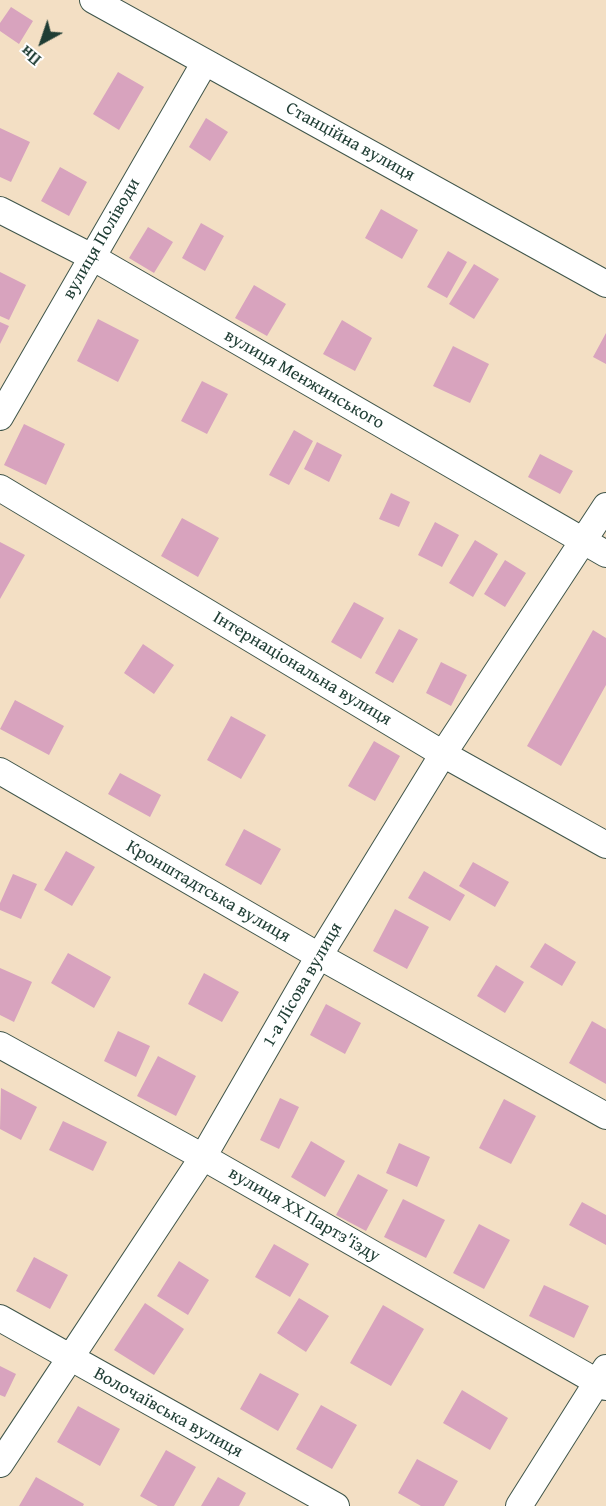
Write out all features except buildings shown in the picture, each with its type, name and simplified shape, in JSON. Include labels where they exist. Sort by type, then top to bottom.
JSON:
[{"type":"street","name":"Станційна вулиця","points":[[93,0],[606,284]]},
{"type":"street","name":"вулиця Поліводи","points":[[0,417],[205,62]]},
{"type":"street","name":"вулиця Менжинського","points":[[0,210],[92,257],[595,547]]},
{"type":"street","name":"Інтернаціональна вулиця","points":[[0,488],[443,754],[606,845]]},
{"type":"street","name":"1-а Лісова вулиця","points":[[0,1464],[203,1157],[319,956],[443,754],[595,547],[606,506]]},
{"type":"street","name":"Кронштадтська вулиця","points":[[0,771],[319,956],[606,1116]]},
{"type":"street","name":"вулиця XX Партз'їзду","points":[[0,1045],[603,1379]]},
{"type":"street","name":"Волочаївська вулиця","points":[[0,1318],[336,1506]]},
{"type":"street","points":[[519,1506],[603,1379]]}]
